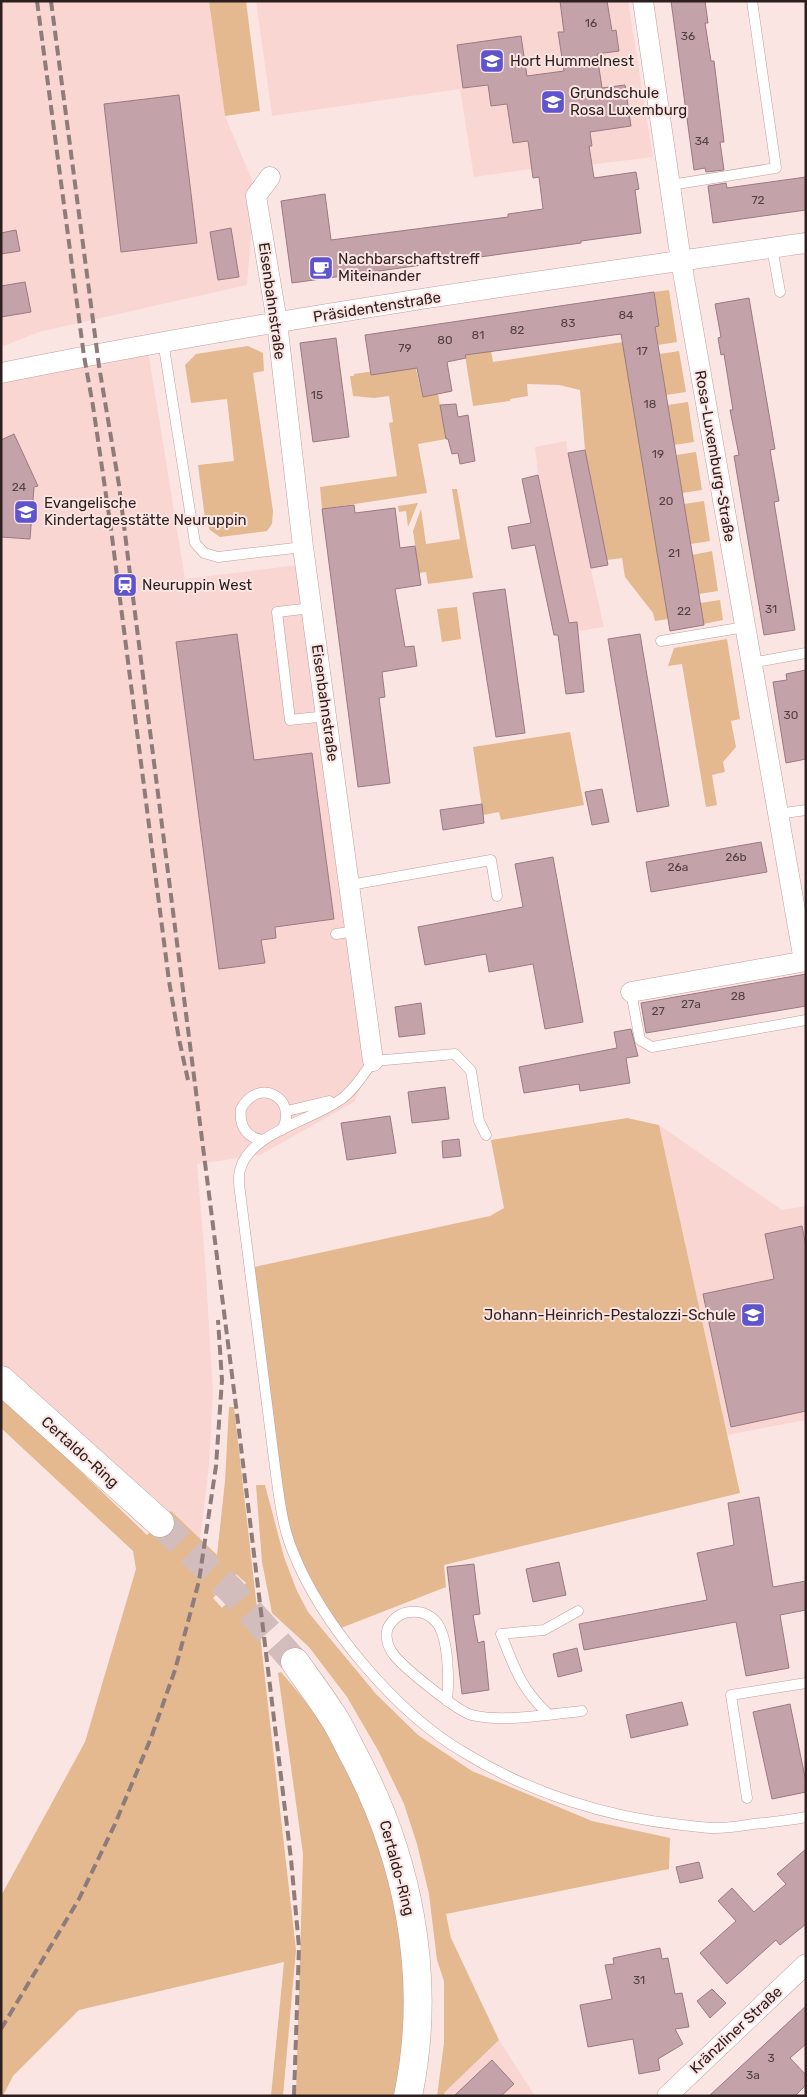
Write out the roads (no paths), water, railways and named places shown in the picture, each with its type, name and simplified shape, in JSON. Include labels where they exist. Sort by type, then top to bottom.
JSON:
[{"type":"main road","name":"Certaldo-Ring","points":[[1,1380],[160,1523]]},
{"type":"main road","name":"Certaldo-Ring","points":[[295,1662],[331,1713],[369,1783],[390,1837],[407,1896],[412,1927],[417,1989],[414,2056],[408,2096]]},
{"type":"street","name":"Rosa-Luxemburg-Straße","points":[[630,992],[805,961],[800,913],[778,814],[681,261],[643,1]]},
{"type":"street","name":"Eisenbahnstraße","points":[[270,178],[256,196],[277,322],[303,547],[373,1061]]},
{"type":"street","name":"Präsidentenstraße","points":[[1,373],[98,353],[277,322],[806,243]]},
{"type":"street","name":"Kränzliner Straße","points":[[666,2096],[806,1964]]},
{"type":"lane","points":[[671,185],[776,168],[752,1]]},
{"type":"lane","points":[[772,248],[780,292]]},
{"type":"lane","points":[[164,341],[195,543],[204,553],[218,557],[303,547]]},
{"type":"lane","points":[[312,608],[277,612],[290,720],[327,716]]},
{"type":"lane","points":[[661,642],[745,627]]},
{"type":"lane","points":[[751,663],[806,653]]},
{"type":"lane","points":[[778,814],[806,810]]},
{"type":"lane","points":[[350,885],[491,860],[497,896]]},
{"type":"lane","points":[[336,934],[356,931]]},
{"type":"lane","points":[[630,992],[640,1040],[652,1047],[806,1020]]},
{"type":"lane","points":[[486,1135],[479,1121],[470,1071],[455,1054],[373,1061],[358,1082],[343,1098],[263,1140],[248,1154],[240,1168],[239,1180],[281,1511],[292,1552],[326,1615],[344,1640],[385,1687],[424,1723],[463,1752],[514,1779],[542,1791],[623,1816],[666,1823],[716,1828],[806,1817]]},
{"type":"lane","points":[[263,1140],[252,1137],[241,1125],[241,1109],[245,1102],[258,1093],[267,1092],[281,1100],[287,1111],[286,1123],[282,1130]]},
{"type":"lane","points":[[287,1111],[343,1098]]},
{"type":"lane","points":[[548,1714],[533,1700],[522,1684],[501,1634],[544,1630],[578,1611]]},
{"type":"lane","points":[[447,1701],[448,1678],[444,1641],[439,1626],[429,1616],[419,1612],[404,1613],[395,1618],[388,1626],[386,1635],[394,1655],[447,1701],[470,1715],[498,1718],[582,1712]]},
{"type":"lane","points":[[747,1798],[731,1696],[806,1683]]},
{"type":"tunnel","points":[[160,1523],[230,1589],[295,1662]]},
{"type":"railway","points":[[37,1],[84,356],[111,529],[169,981],[188,1080]]},
{"type":"railway","points":[[51,1],[99,366],[119,485],[237,1414],[291,1859],[299,1947],[294,2096]]},
{"type":"railway","points":[[1,2029],[79,1899],[115,1824],[151,1738],[175,1670],[199,1581],[216,1466],[222,1380],[218,1320]]},
{"type":"place","name":"Hort Hummelnest","points":[[492,61]]},
{"type":"place","name":"Grundschule Rosa Luxemburg","points":[[553,102]]},
{"type":"place","name":"Nachbarschaftstreff Miteinander","points":[[321,268]]},
{"type":"place","name":"Evangelische Kindertagesstätte Neuruppin","points":[[26,512]]},
{"type":"place","name":"Neuruppin West","points":[[125,585]]},
{"type":"place","name":"Johann-Heinrich-Pestalozzi-Schule","points":[[753,1315]]}]
